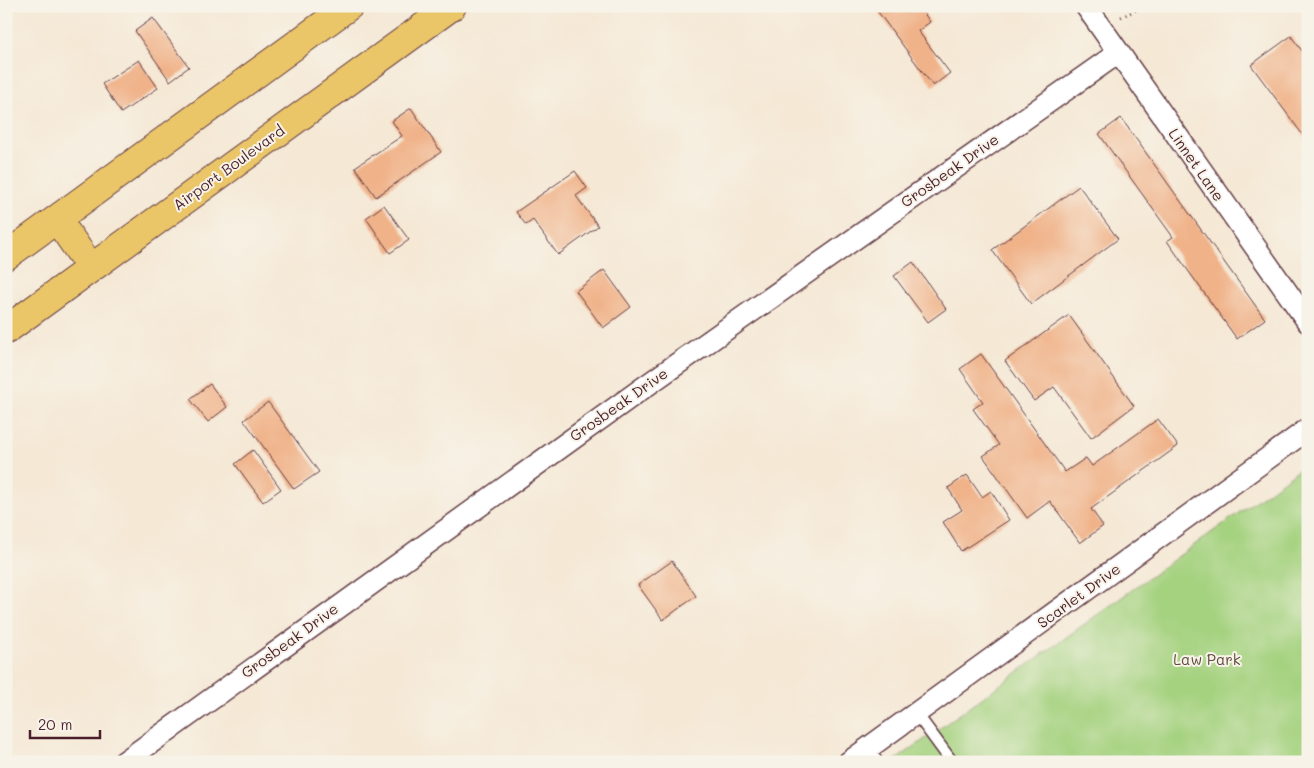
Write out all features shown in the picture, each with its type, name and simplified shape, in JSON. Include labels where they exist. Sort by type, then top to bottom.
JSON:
[{"type":"main road","points":[[6,256],[349,6]]},
{"type":"main road","name":"Airport Boulevard","points":[[6,330],[452,6]]},
{"type":"main road","points":[[57,219],[92,268]]},
{"type":"street","name":"Linnet Lane","points":[[1086,6],[1308,322]]},
{"type":"street","name":"Grosbeak Drive","points":[[124,762],[643,388],[1118,53]]},
{"type":"street","name":"Scarlet Drive","points":[[849,762],[873,755],[916,713],[1308,429]]},
{"type":"lane","points":[[916,713],[952,762]]},
{"type":"green space","name":"Law Park","points":[[1308,463],[1308,762],[893,762]]},
{"type":"building","points":[[885,6],[919,6],[930,22],[918,31],[950,73],[933,86],[878,12]]},
{"type":"building","points":[[153,18],[189,67],[170,81],[135,31]]},
{"type":"building","points":[[1291,36],[1308,59],[1308,142],[1251,65]]},
{"type":"building","points":[[139,60],[158,88],[121,113],[102,84]]},
{"type":"building","points":[[411,108],[441,152],[376,197],[355,167],[402,136],[392,121]]},
{"type":"building","points":[[1121,118],[1265,319],[1237,339],[1167,241],[1173,237],[1099,134]]},
{"type":"building","points":[[575,171],[587,188],[576,196],[598,226],[558,255],[533,220],[526,225],[516,212]]},
{"type":"building","points":[[1079,186],[1118,239],[1031,304],[992,250]]},
{"type":"building","points":[[384,205],[409,240],[390,253],[366,218]]},
{"type":"building","points":[[913,262],[946,309],[928,322],[894,276]]},
{"type":"building","points":[[604,270],[631,307],[603,328],[576,291]]},
{"type":"building","points":[[1069,315],[1134,406],[1091,438],[1054,387],[1034,401],[1005,361]]},
{"type":"building","points":[[981,354],[1065,472],[1086,458],[1092,466],[1158,419],[1178,446],[1091,509],[1103,526],[1080,543],[1050,501],[1027,518],[983,456],[999,445],[973,409],[983,402],[960,369]]},
{"type":"building","points":[[210,384],[227,407],[208,422],[190,399]]},
{"type":"building","points":[[268,402],[319,472],[294,489],[244,420]]},
{"type":"building","points":[[253,450],[281,489],[263,502],[235,464]]},
{"type":"building","points":[[967,475],[982,497],[991,491],[1009,520],[961,551],[943,522],[962,510],[948,488]]},
{"type":"building","points":[[672,561],[696,596],[663,620],[638,585]]}]
